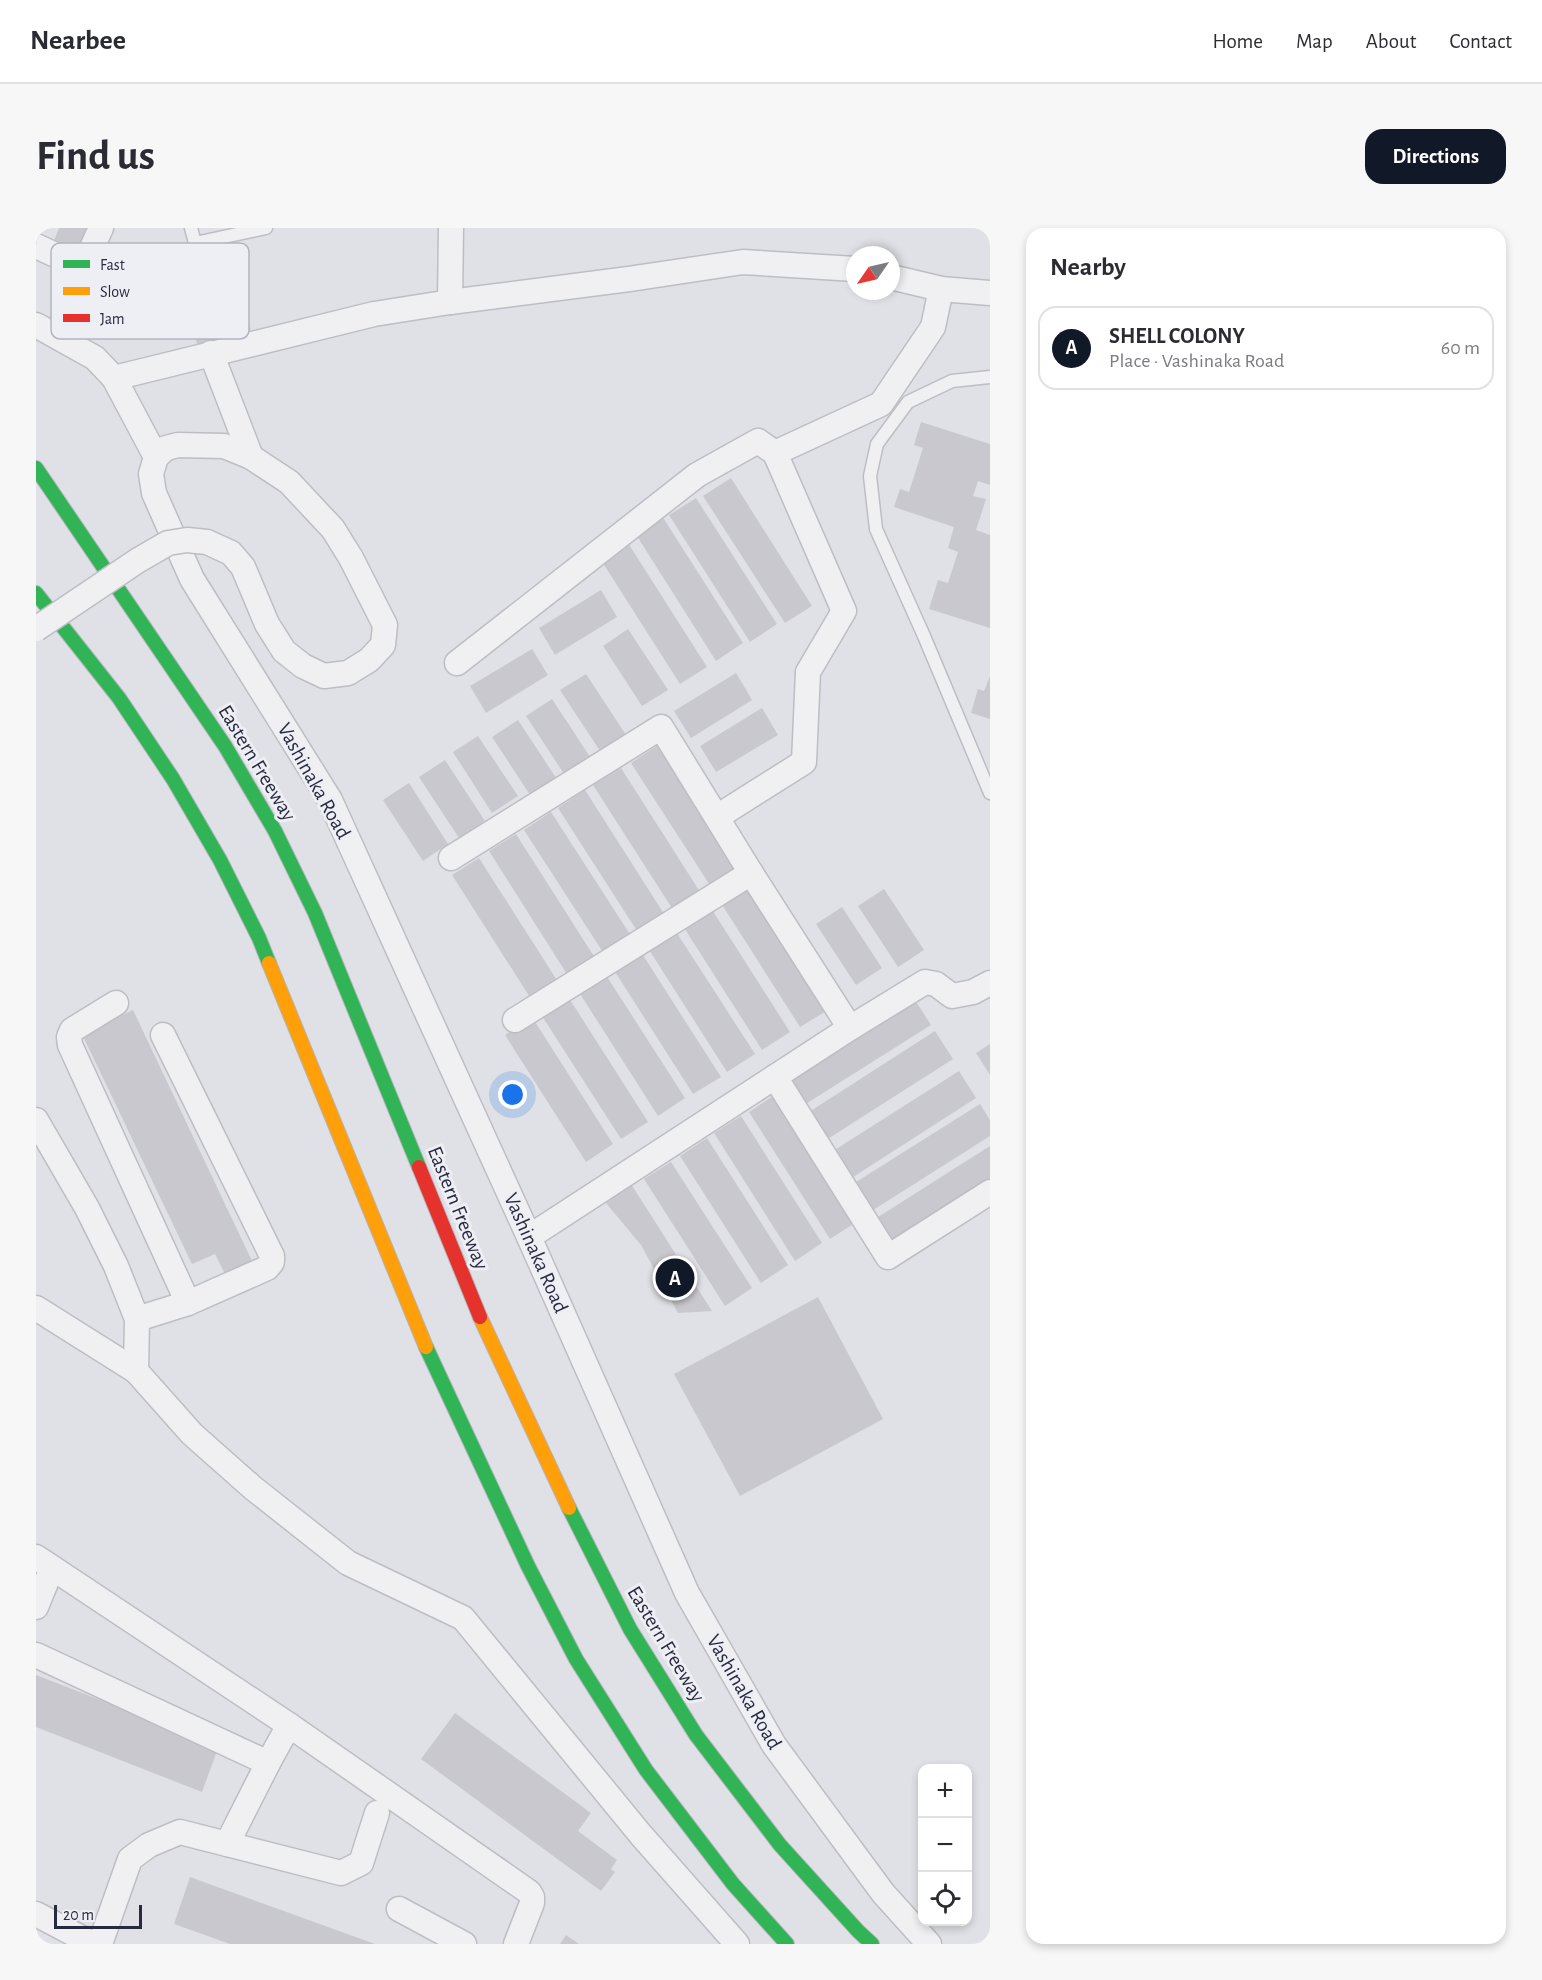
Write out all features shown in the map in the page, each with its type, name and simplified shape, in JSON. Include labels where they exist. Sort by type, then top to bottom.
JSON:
[{"type":"highway","name":"Eastern Freeway","points":[[36,468],[225,746],[275,831],[315,913],[484,1327],[579,1529],[630,1629],[696,1735],[780,1845],[872,1944]]},
{"type":"highway","points":[[36,593],[119,698],[173,778],[220,860],[259,938],[428,1351],[528,1566],[576,1659],[646,1770],[733,1884],[787,1944]]},
{"type":"street","points":[[94,243],[101,228]]},
{"type":"street","points":[[450,302],[451,228]]},
{"type":"street","points":[[36,246],[51,253]]},
{"type":"street","points":[[114,378],[374,314],[450,302],[743,262],[846,268]]},
{"type":"street","points":[[900,279],[941,289],[990,293]]},
{"type":"street","points":[[775,453],[881,404],[933,327],[941,289]]},
{"type":"street","points":[[36,325],[51,333]]},
{"type":"street","points":[[36,629],[137,561],[168,543],[187,540],[207,542],[231,553],[243,567],[267,624],[284,651],[303,666],[324,676],[348,673],[369,660],[383,645],[385,625],[351,558],[333,529],[289,482],[251,457],[224,446],[178,445],[166,448],[156,457],[114,378],[95,358],[61,339]]},
{"type":"street","points":[[212,353],[251,457]]},
{"type":"street","points":[[457,663],[697,475],[758,441],[775,453],[844,611],[808,672],[804,762],[717,817]]},
{"type":"street","name":"Vashinaka Road","points":[[156,457],[151,474],[154,493],[192,579],[330,800],[529,1237],[687,1593],[774,1745],[883,1893],[929,1944]]},
{"type":"street","points":[[451,858],[661,727],[850,1028]]},
{"type":"street","points":[[515,1020],[752,873]]},
{"type":"street","points":[[529,1237],[850,1028],[925,982],[936,984],[952,996],[973,992],[990,983]]},
{"type":"street","points":[[116,1003],[72,1030],[69,1037],[70,1045],[188,1303]]},
{"type":"street","points":[[137,1319],[188,1303],[267,1268],[272,1262],[272,1256],[163,1035]]},
{"type":"street","points":[[775,1077],[888,1257],[990,1192]]},
{"type":"street","points":[[36,1120],[87,1208],[116,1266],[137,1319],[136,1371]]},
{"type":"street","points":[[36,1308],[136,1371],[192,1434],[254,1488],[348,1563],[463,1618],[641,1834],[737,1944]]},
{"type":"street","points":[[36,1607],[44,1562],[289,1725],[529,1892],[532,1903],[516,1944]]},
{"type":"street","points":[[36,1655],[268,1763]]},
{"type":"street","points":[[228,1844],[289,1725]]},
{"type":"street","points":[[100,1944],[130,1859],[149,1845],[180,1832],[341,1873],[361,1863],[377,1813]]},
{"type":"street","points":[[399,1908],[464,1944]]},
{"type":"street","points":[[36,1914],[93,1944]]},
{"type":"lane","points":[[191,228],[195,243],[266,228]]},
{"type":"lane","points":[[990,377],[952,381],[908,402],[877,444],[870,476],[876,529],[929,647],[990,793]]},
{"type":"building","points":[[59,228],[94,228],[88,243],[54,241]]},
{"type":"building","points":[[196,339],[216,339],[197,344]]},
{"type":"building","points":[[921,422],[990,444],[990,485],[978,481],[973,496],[986,499],[976,530],[990,535],[990,628],[929,609],[938,580],[948,583],[958,552],[948,548],[954,527],[894,507],[900,489],[909,492],[923,448],[914,445]]},
{"type":"building","points":[[731,478],[812,606],[785,623],[703,496]]},
{"type":"building","points":[[696,498],[777,624],[750,642],[669,515]]},
{"type":"building","points":[[662,516],[743,643],[716,661],[635,533]]},
{"type":"building","points":[[626,540],[707,667],[680,684],[599,557]]},
{"type":"building","points":[[601,590],[617,617],[555,655],[539,628]]},
{"type":"building","points":[[628,629],[668,690],[642,706],[603,646]]},
{"type":"building","points":[[532,649],[548,675],[486,713],[470,686]]},
{"type":"building","points":[[736,673],[752,700],[691,738],[674,711]]},
{"type":"building","points":[[586,674],[626,735],[600,751],[560,690]]},
{"type":"building","points":[[990,676],[990,719],[971,713],[978,689],[984,691]]},
{"type":"building","points":[[552,699],[592,760],[566,777],[526,716]]},
{"type":"building","points":[[762,708],[778,735],[716,772],[700,746]]},
{"type":"building","points":[[518,720],[558,781],[532,798],[492,737]]},
{"type":"building","points":[[478,736],[518,796],[492,813],[453,752]]},
{"type":"building","points":[[658,745],[740,872],[713,890],[631,763]]},
{"type":"building","points":[[445,760],[485,821],[459,838],[419,777]]},
{"type":"building","points":[[621,768],[702,895],[675,913],[593,785]]},
{"type":"building","points":[[409,783],[448,844],[423,861],[383,800]]},
{"type":"building","points":[[585,790],[666,917],[639,934],[558,808]]},
{"type":"building","points":[[551,812],[633,939],[606,957],[524,830]]},
{"type":"building","points":[[516,834],[597,961],[570,979],[489,851]]},
{"type":"building","points":[[479,858],[560,985],[533,1002],[452,875]]},
{"type":"building","points":[[746,883],[828,1010],[800,1027],[719,900]]},
{"type":"building","points":[[884,889],[924,950],[898,967],[858,906]]},
{"type":"building","points":[[709,905],[790,1032],[762,1050],[681,923]]},
{"type":"building","points":[[842,907],[882,968],[856,985],[816,924]]},
{"type":"building","points":[[673,927],[755,1054],[727,1072],[646,945]]},
{"type":"building","points":[[639,949],[721,1077],[693,1094],[612,967]]},
{"type":"building","points":[[604,972],[685,1098],[658,1116],[577,989]]},
{"type":"building","points":[[567,995],[648,1122],[621,1139],[540,1013]]},
{"type":"building","points":[[913,997],[931,1025],[804,1105],[787,1077]]},
{"type":"building","points":[[133,1010],[252,1261],[225,1274],[215,1254],[192,1264],[82,1034]]},
{"type":"building","points":[[532,1017],[613,1144],[586,1162],[505,1035]]},
{"type":"building","points":[[935,1031],[953,1059],[826,1140],[809,1112]]},
{"type":"building","points":[[990,1044],[990,1075],[976,1053]]},
{"type":"building","points":[[959,1071],[976,1098],[850,1179],[833,1151]]},
{"type":"building","points":[[776,1094],[858,1221],[830,1239],[749,1112]]},
{"type":"building","points":[[980,1104],[990,1120],[990,1136],[870,1212],[853,1184]]},
{"type":"building","points":[[741,1116],[822,1243],[795,1261],[714,1133]]},
{"type":"building","points":[[707,1138],[788,1265],[761,1283],[680,1156]]},
{"type":"building","points":[[990,1146],[990,1184],[892,1247],[875,1219]]},
{"type":"building","points":[[671,1162],[752,1288],[725,1306],[644,1179]]},
{"type":"building","points":[[631,1184],[712,1311],[678,1313],[641,1245],[606,1203]]},
{"type":"building","points":[[818,1297],[883,1419],[740,1496],[674,1374]]},
{"type":"building","points":[[36,1675],[219,1746],[202,1792],[36,1727]]},
{"type":"building","points":[[455,1713],[591,1813],[578,1831],[617,1860],[611,1869],[615,1872],[601,1891],[421,1759]]},
{"type":"building","points":[[190,1877],[375,1944],[230,1944],[174,1924]]},
{"type":"building","points":[[566,1935],[579,1944],[560,1944]]},
{"type":"traffic: fast","points":[[36,468],[225,746],[275,831],[315,913],[419,1167]]},
{"type":"traffic: fast","points":[[36,593],[119,698],[173,779],[220,860],[269,963]]},
{"type":"traffic: fast","points":[[426,1347],[528,1566],[576,1659],[646,1770],[733,1884],[787,1944]]},
{"type":"traffic: fast","points":[[569,1508],[630,1629],[696,1735],[780,1845],[872,1944]]},
{"type":"traffic: slow","points":[[269,963],[426,1347]]},
{"type":"traffic: slow","points":[[480,1317],[569,1508]]},
{"type":"traffic: jam","points":[[419,1167],[480,1317]]},
{"type":"place","name":"SHELL COLONY","points":[[675,1278]]}]
